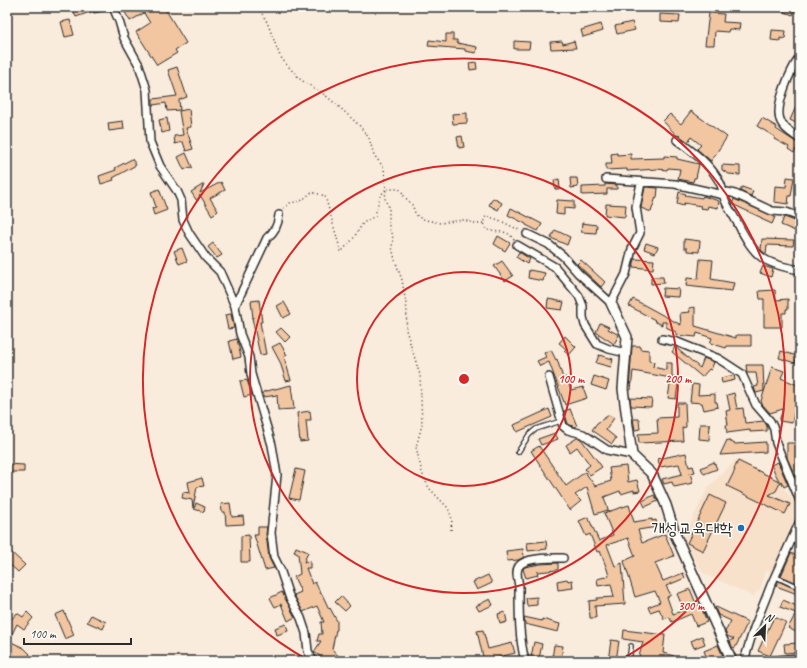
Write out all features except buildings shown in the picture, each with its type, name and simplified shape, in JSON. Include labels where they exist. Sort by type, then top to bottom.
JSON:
[{"type":"street","points":[[113,7],[124,38],[139,65],[147,90],[150,142],[160,166],[177,191],[181,200],[183,220],[189,233],[206,258],[220,272],[235,306],[240,334],[248,357],[251,374],[272,445],[277,475],[271,533],[274,557],[280,568],[289,596],[301,618],[306,633],[308,651],[313,661]]},
{"type":"street","points":[[800,57],[783,93],[778,116],[786,129],[800,139]]},
{"type":"street","points":[[677,140],[707,163],[721,185],[725,200],[747,241],[758,256],[766,261],[800,270]]},
{"type":"street","points":[[606,179],[641,183],[675,184],[724,195],[728,192],[772,211],[786,212],[800,217]]},
{"type":"street","points":[[611,303],[626,274],[632,249],[640,233],[636,207],[641,183]]},
{"type":"street","points":[[235,306],[267,238],[274,232],[278,223],[279,215]]},
{"type":"street","points":[[527,234],[548,244],[563,256],[578,273],[611,303],[627,337],[623,389],[632,455]]},
{"type":"street","points":[[517,245],[555,266],[579,296],[585,325],[597,344],[609,349],[626,353]]},
{"type":"street","points":[[662,339],[677,342],[719,359],[742,374],[756,406],[770,421],[774,429],[776,443],[800,502]]},
{"type":"street","points":[[549,377],[563,426],[568,430],[583,434],[607,450],[632,455],[652,474],[666,505],[675,534],[732,661]]},
{"type":"street","points":[[744,661],[754,628],[774,576],[800,521]]},
{"type":"street","points":[[525,661],[520,631],[518,597],[520,589],[517,573],[518,567],[522,563],[536,559],[563,558]]},
{"type":"street","points":[[766,661],[800,658]]},
{"type":"lane","points":[[518,452],[529,435],[536,429],[561,420]]},
{"type":"lane","points":[[774,576],[800,588]]},
{"type":"lane","points":[[629,661],[632,646]]},
{"type":"path","points":[[258,7],[267,22],[280,56],[286,64],[301,80],[325,95],[359,125],[369,138],[374,155],[384,168],[386,189],[385,200],[389,207],[389,228],[393,238],[392,247],[402,280],[407,310],[406,330],[420,375],[422,425],[416,447],[422,473],[429,488],[448,508],[452,519],[451,530]]},
{"type":"path","points":[[279,215],[283,208],[290,203],[301,201],[312,192],[325,196],[341,252],[353,239],[363,223],[375,216],[380,196],[386,189],[399,189],[402,191],[413,206],[418,217],[426,220],[440,223],[464,220],[474,223],[483,223]]},
{"type":"path","points":[[483,223],[486,216],[499,220],[527,234]]},
{"type":"path","points":[[483,223],[489,231],[507,232],[517,245]]},
{"type":"shaded area","name":"개성교육대학","points":[[737,459],[781,481],[784,489],[797,503],[800,511],[800,517],[772,573],[766,571],[759,592],[756,592],[754,597],[703,573],[682,540],[708,487]]},
{"type":"place","name":"개성교육대학","points":[[741,528]]}]
